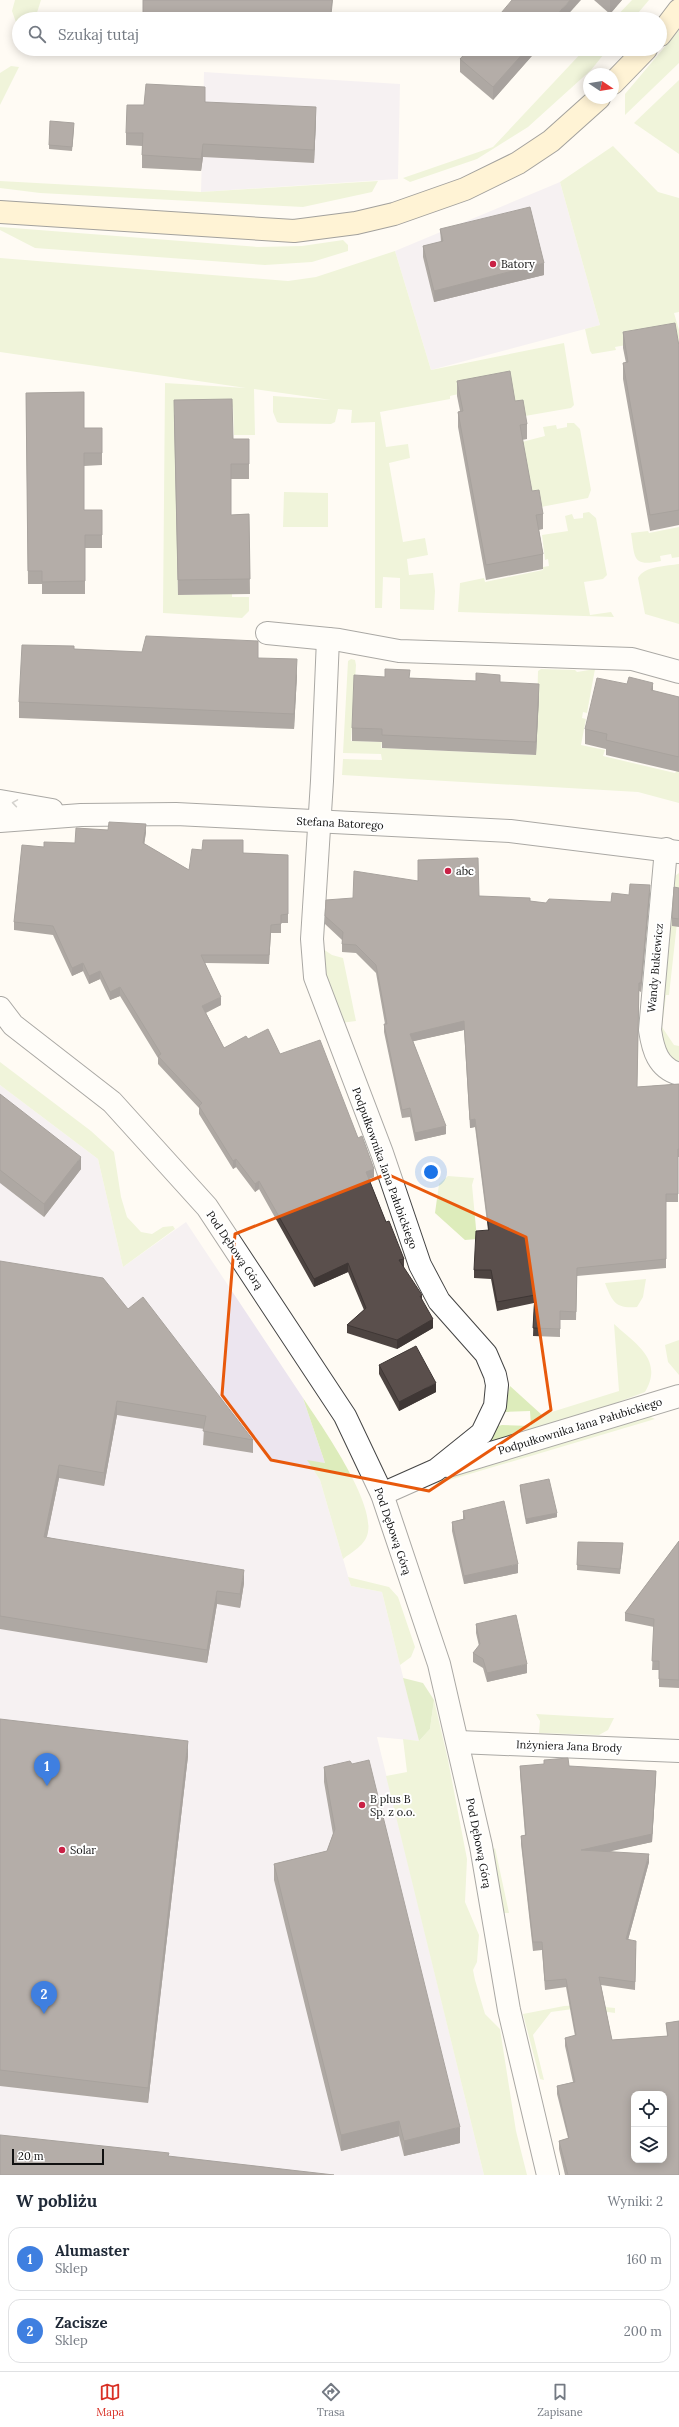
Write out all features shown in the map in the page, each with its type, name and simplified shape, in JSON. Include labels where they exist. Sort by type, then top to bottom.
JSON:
[{"type":"street","points":[[667,26],[679,10]]},
{"type":"street","points":[[619,77],[639,56]]},
{"type":"street","points":[[0,212],[294,232],[356,223],[394,214],[465,189],[518,164],[551,141],[592,104]]},
{"type":"street","points":[[267,633],[328,639],[399,651],[632,659],[679,672]]},
{"type":"street","name":"Podpułkownika Jana Pałubickiego","points":[[328,639],[312,939],[315,977],[382,1153],[420,1266],[439,1301],[486,1354],[495,1375],[497,1397],[488,1424],[482,1433],[436,1470]]},
{"type":"street","points":[[0,801],[81,815]]},
{"type":"street","name":"Stefana Batorego","points":[[0,821],[81,815],[176,814],[318,823],[510,831],[673,850]]},
{"type":"street","name":"Wandy Bukiewicz","points":[[673,850],[650,1030],[654,1053],[668,1068],[679,1074]]},
{"type":"street","name":"Pod Dębową Górą","points":[[0,1008],[13,1026],[112,1102],[207,1207],[345,1416],[382,1494],[439,1664],[481,1846],[509,2010],[548,2175]]},
{"type":"street","name":"Podpułkownika Jana Pałubickiego","points":[[382,1494],[436,1470],[679,1396]]},
{"type":"street","name":"Inżyniera Jana Brody","points":[[458,1742],[679,1751]]},
{"type":"highlighted area","points":[[387,1174],[526,1237],[551,1410],[429,1491],[271,1460],[222,1395],[235,1234]]},
{"type":"shaded area","points":[[204,72],[400,84],[398,179],[201,192]]},
{"type":"shaded area","points":[[560,182],[600,325],[431,370],[395,251]]},
{"type":"shaded area","points":[[0,1085],[98,1159],[123,1267],[186,1222],[303,1398],[325,1463],[308,1461],[320,1480],[351,1586],[382,1592],[419,1741],[377,1737],[484,2175],[0,2175]]},
{"type":"green space","points":[[15,0],[41,0],[37,12],[12,11]]},
{"type":"green space","points":[[632,0],[649,0],[639,12],[621,12]]},
{"type":"green space","points":[[679,30],[679,63],[625,115],[625,94],[657,56],[667,56],[667,44]]},
{"type":"green space","points":[[578,56],[602,56],[593,68],[583,68],[583,77],[528,127],[477,159],[410,182],[403,178],[493,147]]},
{"type":"green space","points":[[11,66],[19,67],[0,105],[0,73]]},
{"type":"green space","points":[[679,80],[679,154],[634,123]]},
{"type":"green space","points":[[613,146],[658,192],[679,198],[679,312],[674,313],[679,330],[679,354],[675,336],[615,347],[616,350],[592,354],[590,351],[585,329],[600,325],[560,182]]},
{"type":"green space","points":[[0,181],[201,192],[378,181],[372,192],[303,207],[40,193],[0,188]]},
{"type":"green space","points":[[0,227],[258,247],[302,246],[343,240],[348,245],[348,251],[312,262],[265,265],[35,248],[0,230]]},
{"type":"green space","points":[[395,251],[431,370],[564,343],[574,405],[571,408],[525,416],[516,414],[511,384],[454,395],[450,396],[450,399],[380,412],[386,447],[408,444],[410,458],[389,463],[403,542],[425,538],[428,555],[407,559],[409,575],[433,573],[435,591],[434,610],[400,609],[400,578],[383,577],[382,608],[375,608],[375,422],[351,423],[352,410],[338,409],[335,422],[331,424],[280,423],[277,422],[273,412],[273,396],[331,400],[254,389],[255,435],[234,435],[233,407],[213,407],[175,415],[178,595],[232,594],[232,597],[249,597],[249,611],[242,618],[163,613],[165,383],[246,388],[0,352],[0,258],[288,281],[316,277]]},
{"type":"green space","points":[[567,423],[574,423],[580,429],[591,490],[588,498],[541,507],[533,504],[522,442],[545,436],[543,427],[556,425],[557,429],[567,427]]},
{"type":"green space","points":[[284,492],[328,493],[328,527],[283,527]]},
{"type":"green space","points":[[589,512],[596,518],[607,575],[603,579],[584,582],[590,615],[611,612],[614,617],[458,612],[460,583],[484,578],[485,582],[543,570],[543,567],[549,566],[548,559],[545,560],[542,535],[568,531],[565,516],[572,514],[574,519],[583,518],[583,513]]},
{"type":"green space","points":[[679,527],[679,557],[672,558],[671,554],[660,556],[661,561],[652,563],[645,563],[637,559],[633,549],[631,533],[648,531],[649,533]]},
{"type":"green space","points":[[679,564],[679,624],[645,614],[638,578],[645,571],[650,569]]},
{"type":"green space","points":[[351,659],[355,660],[356,665],[351,741],[382,742],[381,748],[536,755],[538,671],[541,669],[575,670],[577,672],[595,669],[587,713],[583,712],[582,718],[586,719],[581,745],[605,750],[603,756],[675,773],[679,768],[679,803],[638,792],[342,775],[343,759],[382,760],[381,754],[343,753],[348,661]]},
{"type":"green space","points":[[679,873],[679,905],[669,995],[666,995],[662,1027],[674,1045],[679,1046],[679,1065],[669,1061],[659,1039],[656,1009],[675,876]]},
{"type":"green space","points":[[320,947],[332,955],[343,958],[356,1021],[341,1023],[322,974]]},
{"type":"green space","points":[[0,1062],[91,1131],[114,1152],[121,1197],[127,1217],[141,1232],[152,1234],[163,1227],[173,1226],[175,1229],[123,1267],[98,1159],[0,1085]]},
{"type":"green space","points":[[448,1176],[474,1178],[472,1185],[477,1239],[465,1240],[435,1213],[439,1184]]},
{"type":"green space","points":[[646,1279],[643,1297],[637,1307],[624,1307],[615,1302],[612,1299],[605,1283]]},
{"type":"green space","points":[[614,1324],[638,1346],[645,1354],[649,1362],[651,1371],[650,1381],[645,1392],[494,1449],[482,1447],[494,1427],[502,1425],[531,1426],[530,1411],[503,1412],[510,1386],[542,1415],[619,1391]]},
{"type":"green space","points":[[679,1340],[679,1375],[668,1362],[665,1345]]},
{"type":"green space","points":[[303,1398],[322,1426],[355,1483],[363,1501],[368,1518],[368,1532],[365,1541],[343,1559],[320,1480],[307,1460],[325,1463]]},
{"type":"green space","points":[[646,1415],[655,1419],[436,1484],[459,1469]]},
{"type":"green space","points":[[348,1577],[389,1587],[398,1597],[415,1647],[411,1657],[400,1665],[382,1592],[351,1586]]},
{"type":"green space","points":[[403,1678],[423,1683],[434,1700],[430,1729],[419,1741]]},
{"type":"green space","points":[[434,1700],[448,1760],[467,1859],[465,1902],[479,1935],[477,1962],[473,1970],[485,2014],[500,2029],[516,2131],[527,2175],[484,2175],[386,1776],[407,1772],[403,1739],[419,1741],[430,1729]]},
{"type":"green space","points":[[536,1714],[614,1718],[608,1730],[599,1735],[539,1733],[540,1721]]},
{"type":"green space","points":[[495,1848],[509,1913],[501,1913],[491,1851]]},
{"type":"green space","points":[[582,2005],[615,2008],[615,2013],[580,2008],[551,2012],[533,2035],[544,2080],[540,2079],[523,2014],[564,2006]]},
{"type":"building","points":[[143,0],[332,0],[331,12],[143,12]]},
{"type":"building","points":[[512,0],[570,0],[559,12],[502,12]]},
{"type":"building","points":[[463,56],[521,56],[493,87],[460,59]]},
{"type":"building","points":[[146,84],[205,87],[205,102],[316,107],[314,150],[203,144],[201,159],[142,155],[143,133],[126,133],[127,105],[144,105]]},
{"type":"building","points":[[50,121],[74,123],[72,147],[49,145]]},
{"type":"building","name":"Batory","points":[[530,207],[544,263],[434,291],[423,246],[443,241],[440,229]]},
{"type":"building","points":[[675,323],[679,346],[679,510],[650,515],[623,363],[628,362],[623,332]]},
{"type":"building","points":[[510,371],[515,401],[523,400],[527,424],[520,425],[532,491],[539,490],[543,514],[536,515],[543,554],[486,565],[458,412],[463,411],[457,381]]},
{"type":"building","points":[[84,392],[84,428],[102,428],[102,453],[84,453],[84,510],[102,510],[102,535],[85,535],[85,581],[42,582],[42,571],[28,571],[26,393]]},
{"type":"building","points":[[232,399],[233,439],[249,439],[249,464],[231,464],[231,515],[249,514],[250,579],[178,580],[174,400]]},
{"type":"building","points":[[146,636],[258,641],[258,658],[297,659],[294,714],[19,702],[22,645],[74,646],[74,649],[142,652]]},
{"type":"building","points":[[385,669],[410,670],[409,678],[476,681],[476,673],[500,675],[500,682],[539,684],[536,742],[382,735],[382,729],[352,728],[354,675],[385,677]]},
{"type":"building","points":[[629,677],[653,683],[651,690],[679,697],[679,757],[606,740],[607,734],[585,729],[597,678],[627,684]]},
{"type":"building","points":[[109,822],[146,824],[143,843],[189,870],[192,849],[202,850],[203,840],[243,840],[243,853],[288,855],[288,914],[281,915],[281,924],[271,925],[269,955],[201,955],[221,997],[202,1006],[224,1048],[246,1036],[248,1039],[268,1029],[280,1054],[320,1040],[358,1138],[362,1136],[374,1169],[366,1172],[386,1222],[389,1221],[404,1259],[399,1260],[422,1295],[420,1296],[433,1319],[397,1340],[347,1325],[366,1308],[348,1263],[314,1279],[259,1181],[255,1184],[236,1159],[233,1161],[199,1106],[202,1103],[158,1056],[161,1054],[120,987],[110,992],[100,971],[89,976],[83,963],[72,968],[53,926],[14,922],[22,845],[44,847],[44,842],[75,843],[76,828],[108,830]]},
{"type":"building","points":[[478,858],[479,896],[530,898],[530,901],[546,903],[549,899],[611,902],[612,893],[629,895],[630,884],[650,885],[641,983],[639,983],[637,1087],[679,1084],[678,1194],[666,1194],[666,1259],[577,1268],[576,1312],[560,1311],[560,1329],[533,1328],[535,1295],[497,1302],[491,1270],[474,1270],[476,1231],[489,1230],[475,1119],[470,1120],[464,1021],[410,1034],[446,1126],[415,1133],[410,1108],[402,1110],[384,1024],[387,1024],[376,965],[356,945],[342,944],[343,932],[325,916],[326,900],[353,898],[354,871],[418,881],[418,860]]},
{"type":"building","points":[[674,887],[679,888],[679,919],[672,918]]},
{"type":"building","points":[[0,1094],[81,1157],[44,1204],[0,1170]]},
{"type":"building","points":[[0,1261],[103,1278],[128,1309],[143,1297],[253,1440],[203,1431],[206,1416],[117,1401],[104,1473],[59,1465],[44,1537],[244,1570],[240,1594],[217,1591],[207,1650],[0,1616]]},
{"type":"building","points":[[416,1346],[436,1383],[399,1402],[379,1365]]},
{"type":"building","points":[[549,1479],[557,1513],[526,1519],[520,1485]]},
{"type":"building","points":[[504,1501],[518,1564],[464,1576],[452,1522],[465,1519],[463,1511]]},
{"type":"building","points":[[679,1541],[679,1680],[659,1679],[659,1661],[652,1661],[654,1619],[625,1613]]},
{"type":"building","points":[[578,1542],[623,1543],[620,1569],[577,1565]]},
{"type":"building","points":[[516,1615],[527,1664],[487,1673],[483,1659],[473,1653],[480,1644],[476,1624]]},
{"type":"building","points":[[0,1719],[188,1741],[148,2088],[0,2070]]},
{"type":"building","points":[[568,1758],[569,1766],[656,1771],[652,1834],[581,1850],[649,1854],[626,1939],[636,1941],[635,1982],[599,1977],[612,2040],[668,2036],[666,2023],[679,2021],[679,2175],[568,2175],[559,2141],[569,2138],[557,2086],[575,2082],[565,2038],[576,2035],[566,1979],[545,1981],[542,1942],[533,1942],[521,1836],[526,1835],[520,1766],[544,1764],[544,1760]]},
{"type":"building","points":[[369,1760],[460,2127],[404,2141],[399,2121],[341,2135],[274,1864],[327,1851],[335,1829],[324,1767],[350,1761],[352,1764]]},
{"type":"building","points":[[0,2135],[169,2153],[168,2156],[334,2175],[0,2175]]},
{"type":"place","name":"Batory","points":[[493,264]]},
{"type":"place","name":"abc","points":[[448,871]]},
{"type":"place","name":"Alumaster","points":[[47,1786]]},
{"type":"place","name":"B plus B Sp. z o.o.","points":[[362,1805]]},
{"type":"place","name":"Solar","points":[[62,1850]]},
{"type":"place","name":"Zacisze","points":[[44,2014]]}]
